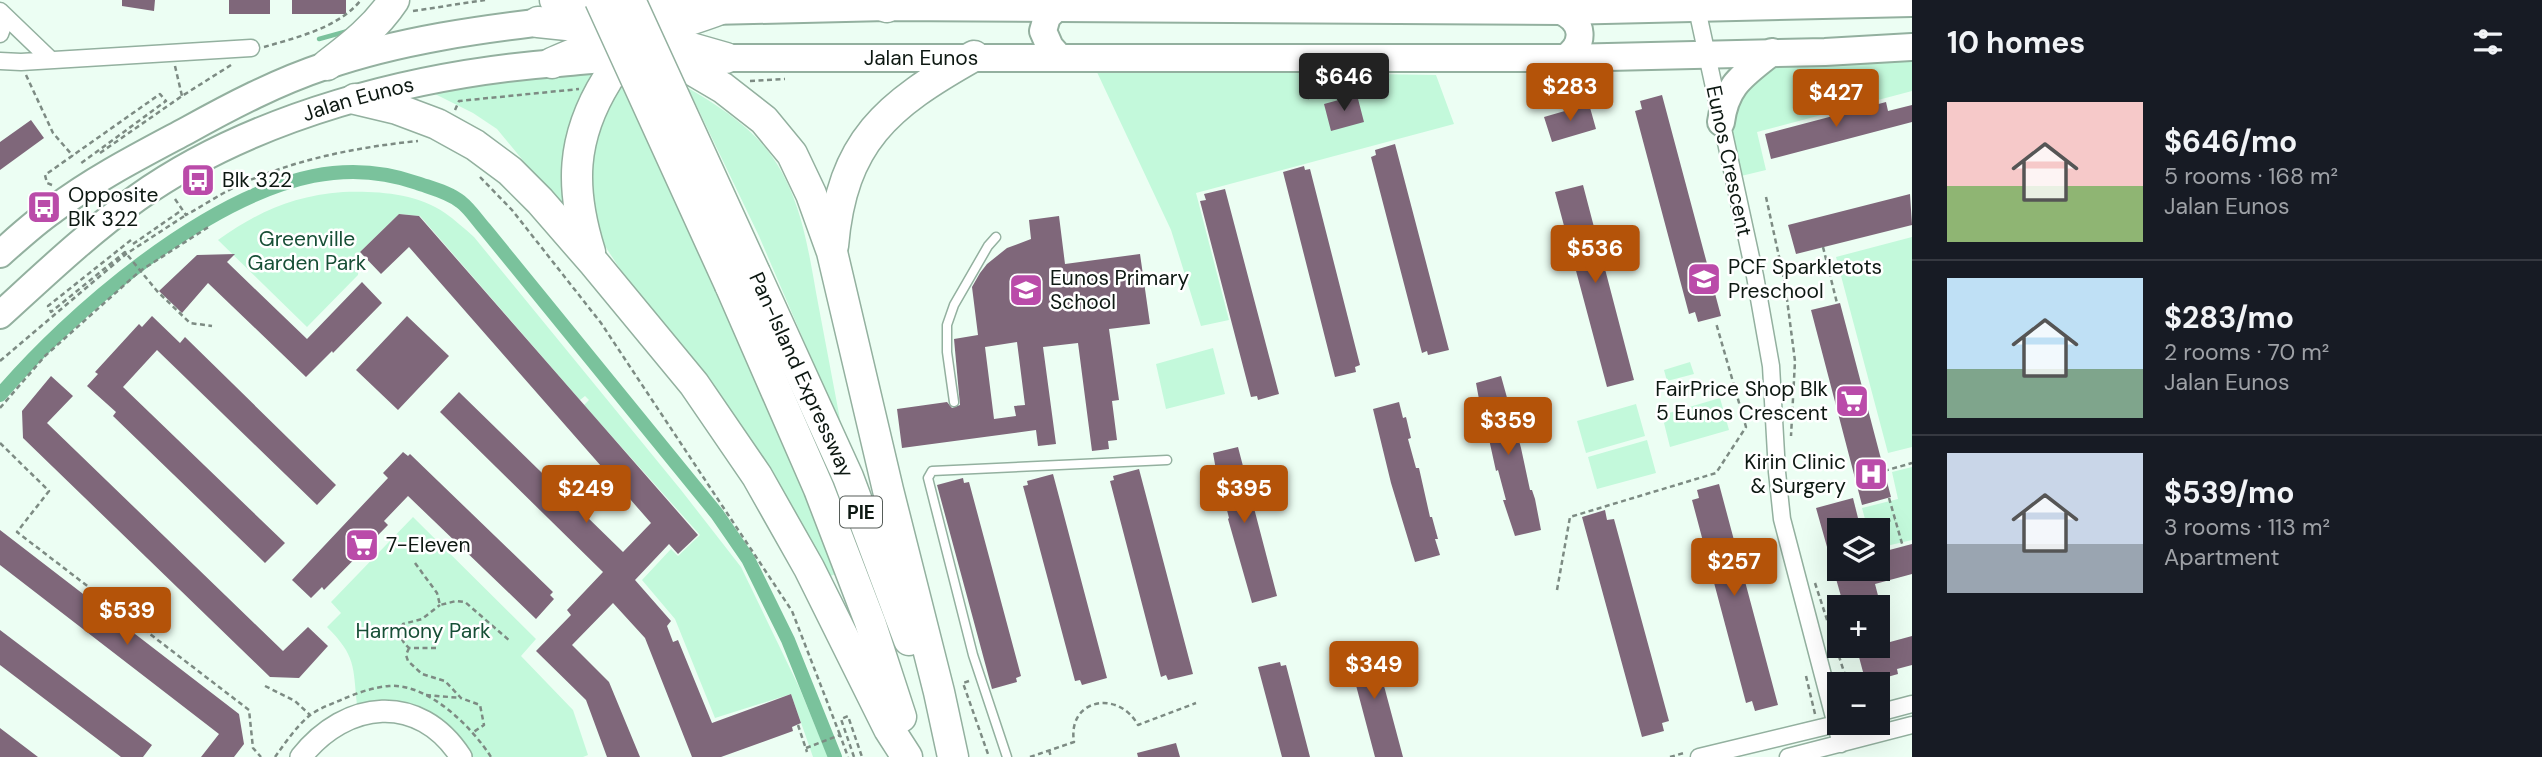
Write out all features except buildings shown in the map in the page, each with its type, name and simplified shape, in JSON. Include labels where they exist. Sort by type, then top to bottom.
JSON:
[{"type":"highway","points":[[327,65],[361,39],[392,2]]},
{"type":"highway","points":[[546,11],[586,27],[718,10],[877,4],[1056,8],[1194,5],[1545,8],[1652,5],[1698,9],[1872,2],[1912,4]]},
{"type":"highway","points":[[1056,8],[1048,17],[1043,31],[1050,47],[1058,56]]},
{"type":"highway","points":[[1545,8],[1571,15],[1578,23],[1580,43],[1574,52],[1565,58]]},
{"type":"highway","name":"Jalan Eunos","points":[[0,254],[53,209],[121,166],[247,98],[327,65],[546,11]]},
{"type":"highway","points":[[626,23],[672,58],[723,88],[764,120],[792,154],[811,194],[832,252],[953,757]]},
{"type":"highway","points":[[594,263],[579,211],[575,182],[588,116],[626,23]]},
{"type":"highway","points":[[552,63],[626,23],[726,58]]},
{"type":"highway","name":"Pan-Island Expressway","points":[[626,23],[743,279],[848,477],[953,757]]},
{"type":"highway","name":"Jalan Eunos","points":[[672,58],[1565,58],[1912,47]]},
{"type":"highway","points":[[1721,122],[1732,86],[1772,52]]},
{"type":"highway","points":[[832,252],[836,210],[847,174],[864,141],[898,105],[940,75],[974,56]]},
{"type":"highway","name":"Jalan Eunos","points":[[0,315],[119,212],[180,171],[250,135],[355,99],[426,80],[498,68],[552,63]]},
{"type":"highway","points":[[355,99],[397,109],[437,124],[475,145],[510,171],[594,263],[694,384],[757,476],[808,568],[889,729],[907,757]]},
{"type":"highway","name":"Pan-Island Expressway","points":[[743,279],[870,622],[915,757]]},
{"type":"street","name":"Eunos Crescent","points":[[1698,9],[1755,276],[1770,366],[1782,519],[1827,683]]},
{"type":"street","points":[[0,34],[3,14]]},
{"type":"street","points":[[3,14],[51,60]]},
{"type":"street","points":[[0,61],[256,48]]},
{"type":"street","points":[[1890,710],[1912,704]]},
{"type":"street","points":[[301,757],[314,741],[334,726],[355,715],[377,711],[401,713],[423,721],[444,736],[461,757]]},
{"type":"street","points":[[1788,757],[1912,725]]},
{"type":"street","points":[[1708,756],[1827,726]]},
{"type":"street","name":"Eunos Crescent","points":[[1840,735],[1841,744]]},
{"type":"lane","points":[[954,402],[947,352],[947,325],[954,306],[988,246],[996,237]]},
{"type":"lane","points":[[1007,757],[972,655],[928,474],[932,471],[1167,460]]},
{"type":"path","points":[[256,48],[331,23],[347,15],[361,0]]},
{"type":"path","points":[[392,2],[402,13],[485,0]]},
{"type":"path","points":[[172,53],[182,96]]},
{"type":"path","points":[[21,62],[53,133],[74,156]]},
{"type":"path","points":[[74,172],[233,63]]},
{"type":"path","points":[[1306,72],[1308,98],[1333,96],[1332,87],[1399,78]]},
{"type":"path","points":[[55,186],[47,183],[46,175],[160,94],[166,101],[80,164]]},
{"type":"path","points":[[0,361],[126,254],[186,215],[246,182],[301,161],[376,145],[422,141]]},
{"type":"path","points":[[476,173],[512,210],[601,323],[792,611],[848,757]]},
{"type":"path","points":[[1766,197],[1785,284],[1795,361],[1791,440]]},
{"type":"path","points":[[126,254],[124,252],[51,312],[48,306],[132,242],[182,211],[186,215]]},
{"type":"path","points":[[0,408],[45,356],[140,271],[210,226]]},
{"type":"path","points":[[1823,247],[1838,303]]},
{"type":"path","points":[[126,254],[190,323],[212,326]]},
{"type":"path","points":[[1557,590],[1570,517],[1717,473],[1746,427],[1716,323]]},
{"type":"path","points":[[0,443],[49,491],[17,532],[249,710],[253,748],[261,757]]},
{"type":"path","points":[[1884,471],[1912,463]]},
{"type":"path","points":[[1889,498],[1903,547]]},
{"type":"path","points":[[1890,521],[1895,520]]},
{"type":"path","points":[[415,563],[437,593],[440,606]]},
{"type":"path","points":[[1812,572],[1844,672]]},
{"type":"path","points":[[409,648],[401,638],[402,624],[422,619],[440,606],[456,601],[465,602],[510,641]]},
{"type":"path","points":[[409,648],[436,648]]},
{"type":"path","points":[[409,648],[406,656],[416,670],[445,681],[461,698]]},
{"type":"path","points":[[973,680],[963,683],[989,757]]},
{"type":"path","points":[[265,686],[295,701],[310,715]]},
{"type":"path","points":[[275,757],[310,715],[354,695],[373,690]]},
{"type":"path","points":[[425,695],[461,698],[480,705],[484,724],[472,733]]},
{"type":"path","points":[[1030,757],[1074,742],[1074,722],[1079,713],[1095,704],[1115,703],[1125,709],[1138,725],[1196,703]]},
{"type":"path","points":[[855,757],[841,719],[848,716],[862,757]]},
{"type":"path","points":[[798,725],[806,750],[840,735]]},
{"type":"path","points":[[1049,750],[1051,757]]},
{"type":"path","points":[[1670,757],[1676,756]]},
{"type":"green space","points":[[1912,55],[1912,91],[1757,132],[1766,170],[1741,176],[1728,115],[1732,102],[1771,65]]},
{"type":"green space","points":[[594,68],[584,97],[572,220],[497,129],[473,113],[425,89]]},
{"type":"green space","points":[[1096,70],[1436,75],[1454,124],[1196,193],[1229,320],[1201,326],[1171,230]]},
{"type":"green space","points":[[622,83],[786,442],[836,574],[827,577],[718,396],[605,246],[591,202],[592,156],[599,126]]},
{"type":"green space","points":[[688,88],[721,108],[751,132],[780,168],[789,186],[807,243],[842,430],[759,236]]},
{"type":"green space","name":"Greenville Garden Park","points":[[343,192],[383,193],[422,201],[445,213],[474,237],[741,567],[799,687],[828,757],[813,757],[791,694],[715,718],[675,619],[642,580],[671,549],[678,556],[700,535],[584,405],[589,400],[585,396],[580,400],[420,216],[399,214],[360,252],[358,275],[307,327],[218,240],[262,213],[292,201]]},
{"type":"green space","points":[[1912,237],[1912,447],[1888,453],[1836,257]]},
{"type":"green space","points":[[1213,348],[1225,394],[1166,409],[1156,364]]},
{"type":"green space","points":[[1690,362],[1694,374],[1667,381],[1664,370]]},
{"type":"green space","points":[[1720,398],[1729,430],[1670,447],[1662,415]]},
{"type":"green space","points":[[1636,404],[1645,436],[1586,453],[1577,421]]},
{"type":"green space","points":[[1647,440],[1656,473],[1597,489],[1588,457]]},
{"type":"green space","points":[[1912,467],[1912,540],[1890,545],[1890,518],[1865,518],[1862,508],[1898,499],[1892,472]]},
{"type":"green space","name":"Harmony Park","points":[[413,517],[536,639],[521,656],[573,710],[588,755],[472,757],[451,729],[424,711],[392,702],[357,705],[355,680],[348,654],[327,627],[341,613],[331,602]]},
{"type":"waterway","points":[[319,39],[348,31]]},
{"type":"waterway","points":[[0,395],[64,329],[142,263],[185,233],[228,208],[271,188],[313,176],[365,172],[404,179],[445,193],[470,211],[717,514],[748,559],[788,640],[835,757]]},
{"type":"place","name":"Blk 322","points":[[198,180]]},
{"type":"place","name":"Opposite Blk 322","points":[[44,207]]},
{"type":"place","name":"PCF Sparkletots Preschool","points":[[1704,279]]},
{"type":"place","name":"Eunos Primary School","points":[[1026,290]]},
{"type":"place","name":"FairPrice Shop Blk 5 Eunos Crescent","points":[[1852,401]]},
{"type":"place","name":"Kirin Clinic & Surgery","points":[[1871,474]]},
{"type":"place","name":"7-Eleven","points":[[362,545]]}]
